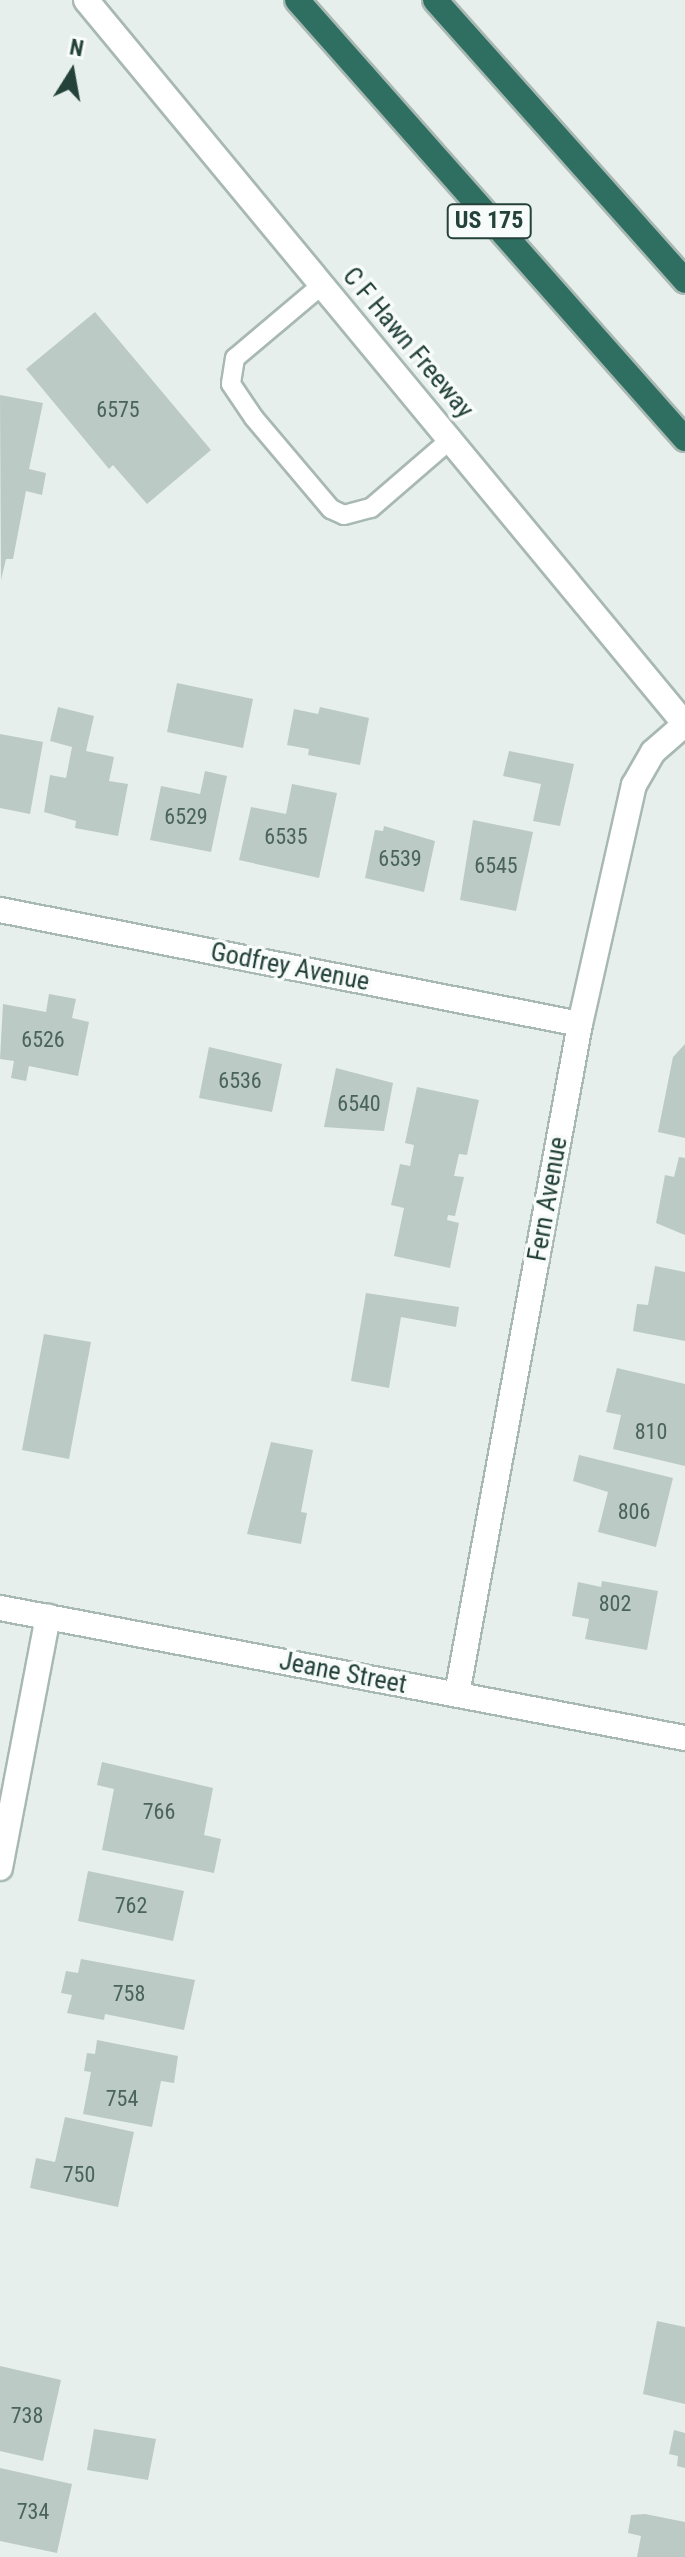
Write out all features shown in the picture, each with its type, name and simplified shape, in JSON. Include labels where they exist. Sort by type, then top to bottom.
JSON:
[{"type":"highway","name":"US 175","points":[[297,0],[685,439]]},
{"type":"highway","points":[[435,0],[685,281]]},
{"type":"street","name":"C F Hawn Freeway","points":[[86,0],[452,438],[685,724]]},
{"type":"street","name":"Fern Avenue","points":[[457,1694],[580,1024],[634,785],[653,752],[685,724]]},
{"type":"street","name":"Godfrey Avenue","points":[[0,910],[580,1024]]},
{"type":"street","name":"Jeane Street","points":[[0,1608],[685,1738]]},
{"type":"street","points":[[0,1868],[48,1617]]},
{"type":"lane","points":[[323,284],[235,358],[231,384],[254,418],[331,509],[359,515],[452,438]]},
{"type":"building","points":[[95,312],[211,450],[147,504],[113,465],[109,469],[26,369]]},
{"type":"building","points":[[0,395],[43,403],[29,469],[46,473],[42,495],[26,491],[13,559],[6,559],[1,580]]},
{"type":"building","points":[[177,683],[253,699],[243,748],[167,732]]},
{"type":"building","points":[[58,707],[94,716],[86,751],[114,757],[109,781],[128,784],[118,836],[75,828],[76,821],[44,812],[50,775],[66,778],[72,747],[50,741]]},
{"type":"building","points":[[320,707],[369,718],[360,765],[308,755],[309,749],[287,745],[294,709],[318,714]]},
{"type":"building","points":[[0,734],[43,742],[30,814],[0,808]]},
{"type":"building","points":[[509,751],[574,764],[560,826],[533,821],[541,784],[503,776]]},
{"type":"building","points":[[205,771],[227,776],[211,852],[150,840],[161,786],[200,794]]},
{"type":"building","points":[[292,784],[337,793],[319,878],[239,860],[251,807],[286,814]]},
{"type":"building","points":[[473,820],[533,832],[516,911],[460,900]]},
{"type":"building","points":[[384,826],[435,841],[424,892],[365,878],[375,830],[383,831]]},
{"type":"building","points":[[49,994],[76,999],[72,1018],[89,1022],[78,1076],[29,1066],[26,1081],[11,1078],[14,1061],[0,1059],[3,1004],[46,1012]]},
{"type":"building","points":[[685,1044],[685,1138],[658,1132],[673,1057]]},
{"type":"building","points":[[209,1047],[282,1064],[272,1112],[199,1098]]},
{"type":"building","points":[[336,1068],[393,1083],[384,1131],[324,1127]]},
{"type":"building","points":[[417,1087],[479,1100],[467,1155],[459,1154],[454,1176],[464,1177],[455,1216],[448,1215],[447,1220],[459,1223],[450,1268],[394,1256],[404,1208],[391,1205],[400,1164],[410,1166],[414,1145],[405,1143]]},
{"type":"building","points":[[679,1157],[685,1158],[685,1235],[656,1223],[665,1175],[674,1177]]},
{"type":"building","points":[[655,1266],[685,1272],[685,1341],[633,1331],[637,1304],[648,1305]]},
{"type":"building","points":[[366,1293],[459,1307],[456,1327],[401,1317],[389,1388],[351,1381]]},
{"type":"building","points":[[44,1334],[91,1342],[69,1459],[22,1450]]},
{"type":"building","points":[[617,1368],[685,1384],[685,1466],[613,1449],[621,1415],[606,1412]]},
{"type":"building","points":[[271,1442],[313,1450],[301,1512],[307,1513],[301,1544],[247,1534]]},
{"type":"building","points":[[579,1455],[673,1478],[656,1547],[598,1532],[608,1492],[573,1481]]},
{"type":"building","points":[[602,1581],[658,1591],[647,1650],[585,1639],[589,1619],[572,1616],[578,1582],[601,1587]]},
{"type":"building","points":[[102,1762],[213,1788],[204,1835],[221,1839],[214,1873],[102,1850],[114,1789],[97,1785]]},
{"type":"building","points":[[88,1871],[184,1891],[173,1941],[78,1921]]},
{"type":"building","points":[[81,1959],[195,1980],[184,2030],[105,2014],[104,2020],[67,2013],[72,1995],[61,1993],[66,1971],[78,1973]]},
{"type":"building","points":[[97,2040],[178,2056],[174,2083],[161,2081],[152,2127],[83,2114],[91,2072],[84,2071],[87,2053],[95,2054]]},
{"type":"building","points":[[65,2117],[134,2132],[118,2207],[30,2188],[36,2158],[55,2162]]},
{"type":"building","points":[[657,2321],[685,2327],[685,2404],[643,2394]]},
{"type":"building","points":[[0,2366],[61,2380],[43,2461],[0,2451]]},
{"type":"building","points":[[94,2429],[156,2439],[148,2480],[87,2470]]},
{"type":"building","points":[[674,2430],[685,2433],[685,2468],[677,2466],[678,2456],[669,2454]]},
{"type":"building","points":[[0,2468],[72,2484],[57,2553],[0,2541]]},
{"type":"building","points":[[645,2514],[685,2522],[685,2557],[637,2557],[641,2536],[628,2533],[631,2515]]}]
